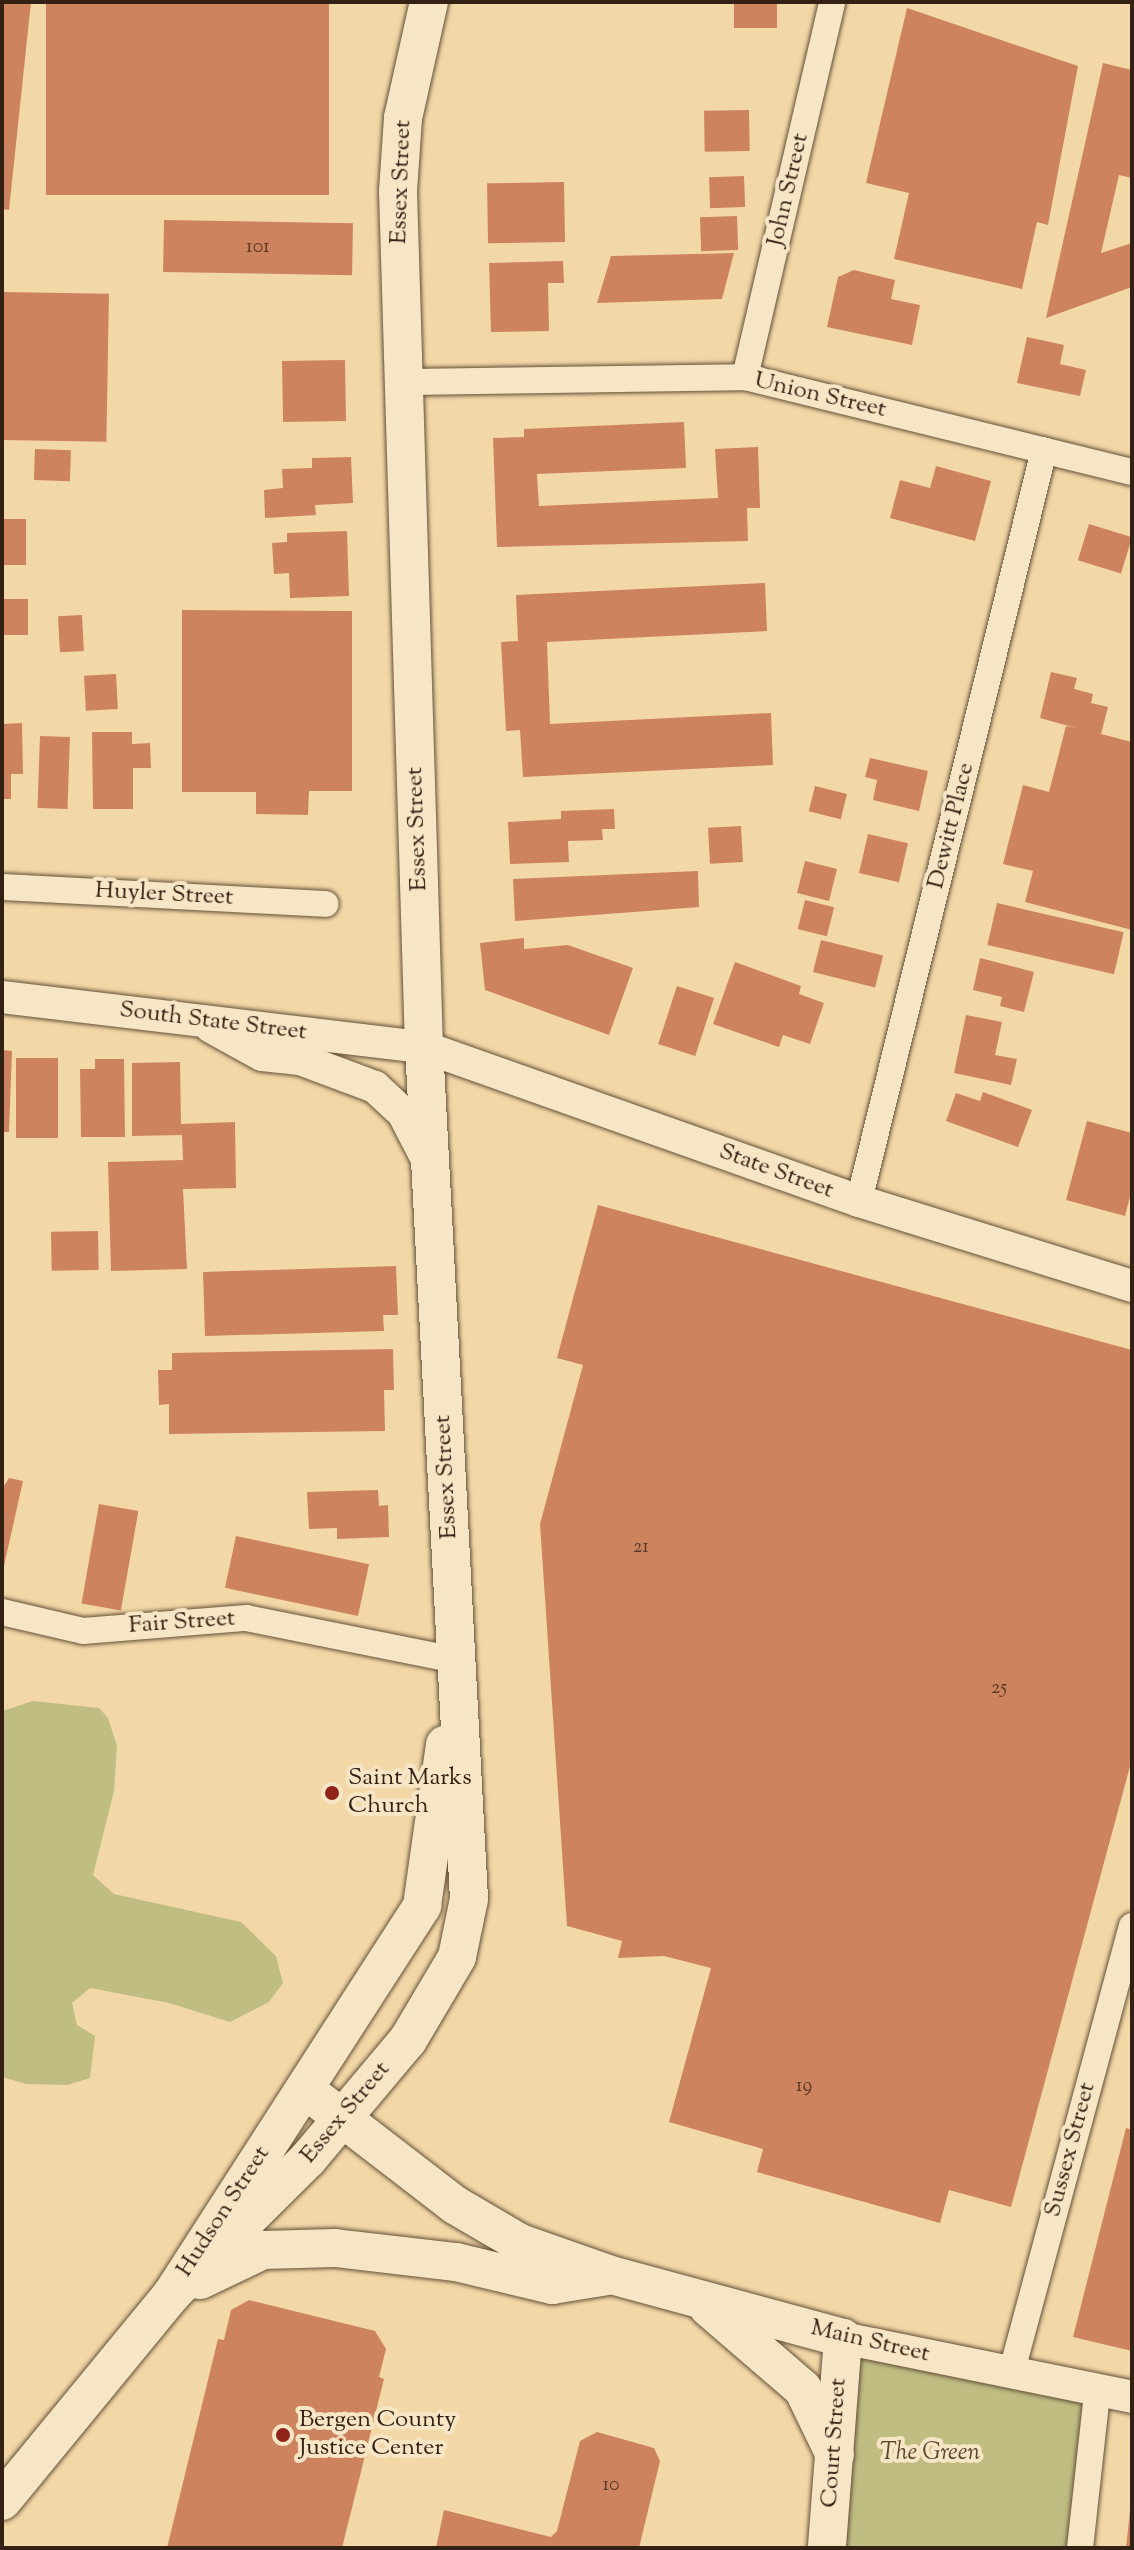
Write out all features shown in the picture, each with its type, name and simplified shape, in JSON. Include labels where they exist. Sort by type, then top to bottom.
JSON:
[{"type":"main road","name":"Essex Street","points":[[172,2294],[308,2159],[408,2040],[457,1957],[469,1899],[424,1047],[398,191],[403,118],[429,2]]},
{"type":"main road","name":"Essex Street","points":[[422,1906],[457,1660]]},
{"type":"main road","name":"Hudson Street","points":[[2,2501],[172,2294],[422,1906]]},
{"type":"main road","name":"Main Street","points":[[305,2090],[455,2205],[520,2243],[611,2275],[843,2338]]},
{"type":"main road","name":"Main Street","points":[[172,2294],[263,2250],[335,2248],[440,2260],[552,2285],[611,2275]]},
{"type":"main road","points":[[693,2296],[803,2389],[835,2455]]},
{"type":"main road","name":"Court Street","points":[[827,2548],[843,2338]]},
{"type":"street","name":"John Street","points":[[745,377],[832,2]]},
{"type":"street","name":"Union Street","points":[[404,382],[745,377],[1132,472]]},
{"type":"street","name":"Dewitt Place","points":[[859,1201],[1044,450]]},
{"type":"street","name":"Huyler Street","points":[[2,887],[326,904]]},
{"type":"street","name":"South State Street","points":[[2,997],[424,1047]]},
{"type":"street","points":[[202,1020],[262,1055],[300,1059],[375,1087],[403,1113],[431,1168]]},
{"type":"street","name":"State Street","points":[[424,1047],[859,1201],[1132,1286]]},
{"type":"street","name":"Fair Street","points":[[2,1612],[83,1631],[246,1618],[457,1660]]},
{"type":"street","name":"Sussex Street","points":[[1011,2374],[1132,1926]]},
{"type":"street","name":"Main Street","points":[[843,2338],[1097,2393],[1132,2397]]},
{"type":"street","points":[[1080,2548],[1097,2393]]},
{"type":"green space","points":[[33,1701],[99,1708],[108,1718],[117,1746],[114,1791],[93,1875],[114,1894],[241,1922],[276,1956],[283,1983],[269,2002],[230,2022],[169,2003],[90,1988],[72,2003],[77,2025],[95,2036],[90,2078],[67,2085],[26,2084],[2,2077],[2,1711]]},
{"type":"green space","name":"The Green","points":[[843,2338],[1097,2393],[1080,2548],[827,2548]]},
{"type":"building","points":[[2,2],[31,2],[9,210],[2,209]]},
{"type":"building","points":[[46,2],[329,2],[329,195],[46,195]]},
{"type":"building","points":[[734,2],[777,2],[777,28],[734,28]]},
{"type":"building","points":[[907,8],[1078,66],[1048,225],[1037,222],[1022,289],[894,259],[909,193],[866,183]]},
{"type":"building","points":[[1103,63],[1132,70],[1132,178],[1119,175],[1101,253],[1132,243],[1132,287],[1046,318]]},
{"type":"building","points":[[749,110],[750,151],[705,152],[704,111]]},
{"type":"building","points":[[744,176],[745,207],[710,208],[709,177]]},
{"type":"building","points":[[564,182],[565,242],[488,243],[487,183]]},
{"type":"building","points":[[737,216],[738,250],[701,251],[700,217]]},
{"type":"building","points":[[164,220],[353,223],[352,275],[163,272]]},
{"type":"building","points":[[734,253],[722,299],[597,303],[611,256]]},
{"type":"building","points":[[563,261],[564,283],[548,283],[549,331],[491,332],[489,263]]},
{"type":"building","points":[[854,270],[895,280],[891,299],[920,305],[912,345],[827,327],[838,277]]},
{"type":"building","points":[[2,292],[109,294],[106,442],[2,440]]},
{"type":"building","points":[[1027,337],[1064,345],[1060,364],[1086,370],[1080,396],[1017,383]]},
{"type":"building","points":[[345,360],[346,421],[283,422],[282,361]]},
{"type":"building","points":[[684,422],[686,468],[537,474],[539,506],[718,498],[715,449],[758,447],[760,508],[747,508],[748,541],[497,547],[493,438],[524,437],[524,429]]},
{"type":"building","points":[[35,449],[71,450],[70,481],[34,480]]},
{"type":"building","points":[[351,457],[353,503],[315,505],[316,515],[265,518],[264,490],[283,488],[282,469],[312,468],[312,458]]},
{"type":"building","points":[[936,466],[991,481],[975,541],[890,518],[900,480],[930,488]]},
{"type":"building","points":[[2,519],[26,519],[26,565],[2,565]]},
{"type":"building","points":[[1089,524],[1132,537],[1121,573],[1078,560]]},
{"type":"building","points":[[347,531],[349,596],[290,598],[289,573],[274,574],[272,543],[287,542],[287,533]]},
{"type":"building","points":[[765,583],[767,631],[547,642],[550,724],[771,713],[773,765],[523,777],[520,730],[506,731],[501,642],[518,641],[516,595]]},
{"type":"building","points":[[2,599],[28,599],[28,635],[2,635]]},
{"type":"building","points":[[182,610],[352,611],[352,791],[309,791],[308,815],[256,814],[256,792],[182,792]]},
{"type":"building","points":[[82,615],[84,651],[60,652],[58,616]]},
{"type":"building","points":[[1051,672],[1077,678],[1074,689],[1093,694],[1091,703],[1108,707],[1101,734],[1132,742],[1132,930],[1025,902],[1033,871],[1003,864],[1023,785],[1049,792],[1066,726],[1076,728],[1040,718]]},
{"type":"building","points":[[116,674],[118,709],[86,711],[84,676]]},
{"type":"building","points":[[22,723],[23,774],[11,774],[11,799],[2,799],[2,724]]},
{"type":"building","points":[[92,732],[132,732],[132,744],[150,743],[151,768],[133,768],[133,809],[93,809]]},
{"type":"building","points":[[40,736],[70,737],[67,809],[37,808]]},
{"type":"building","points":[[870,758],[928,771],[919,811],[873,800],[877,780],[865,777]]},
{"type":"building","points":[[815,786],[847,794],[841,819],[809,811]]},
{"type":"building","points":[[614,809],[615,829],[602,829],[603,840],[568,841],[569,862],[510,864],[508,822],[561,819],[561,811]]},
{"type":"building","points":[[741,826],[743,862],[710,864],[708,828]]},
{"type":"building","points":[[868,834],[908,843],[899,882],[859,873]]},
{"type":"building","points":[[805,861],[837,869],[829,901],[797,893]]},
{"type":"building","points":[[698,871],[699,907],[515,921],[513,879]]},
{"type":"building","points":[[805,900],[834,907],[827,936],[798,929]]},
{"type":"building","points":[[997,903],[1124,932],[1114,974],[987,945]]},
{"type":"building","points":[[524,938],[524,949],[568,945],[633,968],[609,1035],[485,990],[480,943]]},
{"type":"building","points":[[821,940],[883,955],[875,988],[813,972]]},
{"type":"building","points":[[980,958],[1034,972],[1024,1012],[1000,1006],[1002,997],[973,990]]},
{"type":"building","points":[[735,962],[801,986],[799,994],[824,1003],[810,1044],[783,1035],[779,1047],[713,1024]]},
{"type":"building","points":[[677,986],[714,998],[695,1056],[658,1044]]},
{"type":"building","points":[[966,1015],[1002,1022],[995,1055],[1017,1059],[1011,1085],[954,1073]]},
{"type":"building","points":[[2,1050],[12,1051],[9,1132],[2,1132]]},
{"type":"building","points":[[16,1058],[58,1058],[58,1138],[16,1138]]},
{"type":"building","points":[[95,1059],[124,1059],[125,1137],[81,1137],[80,1069],[95,1069]]},
{"type":"building","points":[[180,1062],[181,1124],[235,1122],[236,1188],[183,1189],[187,1269],[111,1271],[108,1162],[183,1160],[182,1135],[132,1136],[132,1063]]},
{"type":"building","points":[[983,1092],[1032,1110],[1018,1147],[946,1121],[956,1093],[980,1101]]},
{"type":"building","points":[[1087,1121],[1132,1133],[1132,1189],[1125,1216],[1066,1200]]},
{"type":"building","points":[[598,1205],[1132,1350],[1132,1759],[1011,2207],[949,2190],[940,2223],[757,2172],[763,2149],[669,2122],[711,1968],[664,1956],[618,1958],[622,1941],[567,1926],[540,1524],[583,1365],[557,1358]]},
{"type":"building","points":[[98,1231],[99,1270],[52,1271],[51,1232]]},
{"type":"building","points":[[396,1266],[398,1315],[383,1315],[384,1331],[205,1336],[203,1272]]},
{"type":"building","points":[[393,1349],[394,1390],[384,1390],[385,1431],[169,1434],[169,1404],[159,1405],[158,1370],[172,1370],[172,1353]]},
{"type":"building","points":[[9,1478],[23,1481],[3,1570],[2,1489]]},
{"type":"building","points":[[378,1490],[379,1506],[388,1505],[389,1537],[337,1539],[337,1528],[309,1529],[307,1492]]},
{"type":"building","points":[[99,1504],[138,1511],[121,1610],[81,1603]]},
{"type":"building","points":[[236,1536],[369,1564],[358,1616],[225,1588]]},
{"type":"building","points":[[1126,2128],[1132,2130],[1132,2351],[1073,2337]]},
{"type":"building","name":"Bergen County Justice Center","points":[[249,2300],[375,2331],[386,2349],[379,2377],[384,2379],[342,2548],[167,2548],[218,2339],[224,2340],[231,2310]]},
{"type":"building","name":"Bergen County Justice Center","points":[[597,2432],[654,2448],[660,2461],[639,2548],[436,2548],[444,2510],[551,2537],[557,2531],[580,2441]]},
{"type":"building","points":[[1130,2511],[1132,2548],[1126,2548]]},
{"type":"place","name":"Saint Marks Church","points":[[332,1793]]},
{"type":"place","name":"Bergen County Justice Center","points":[[283,2435]]}]
